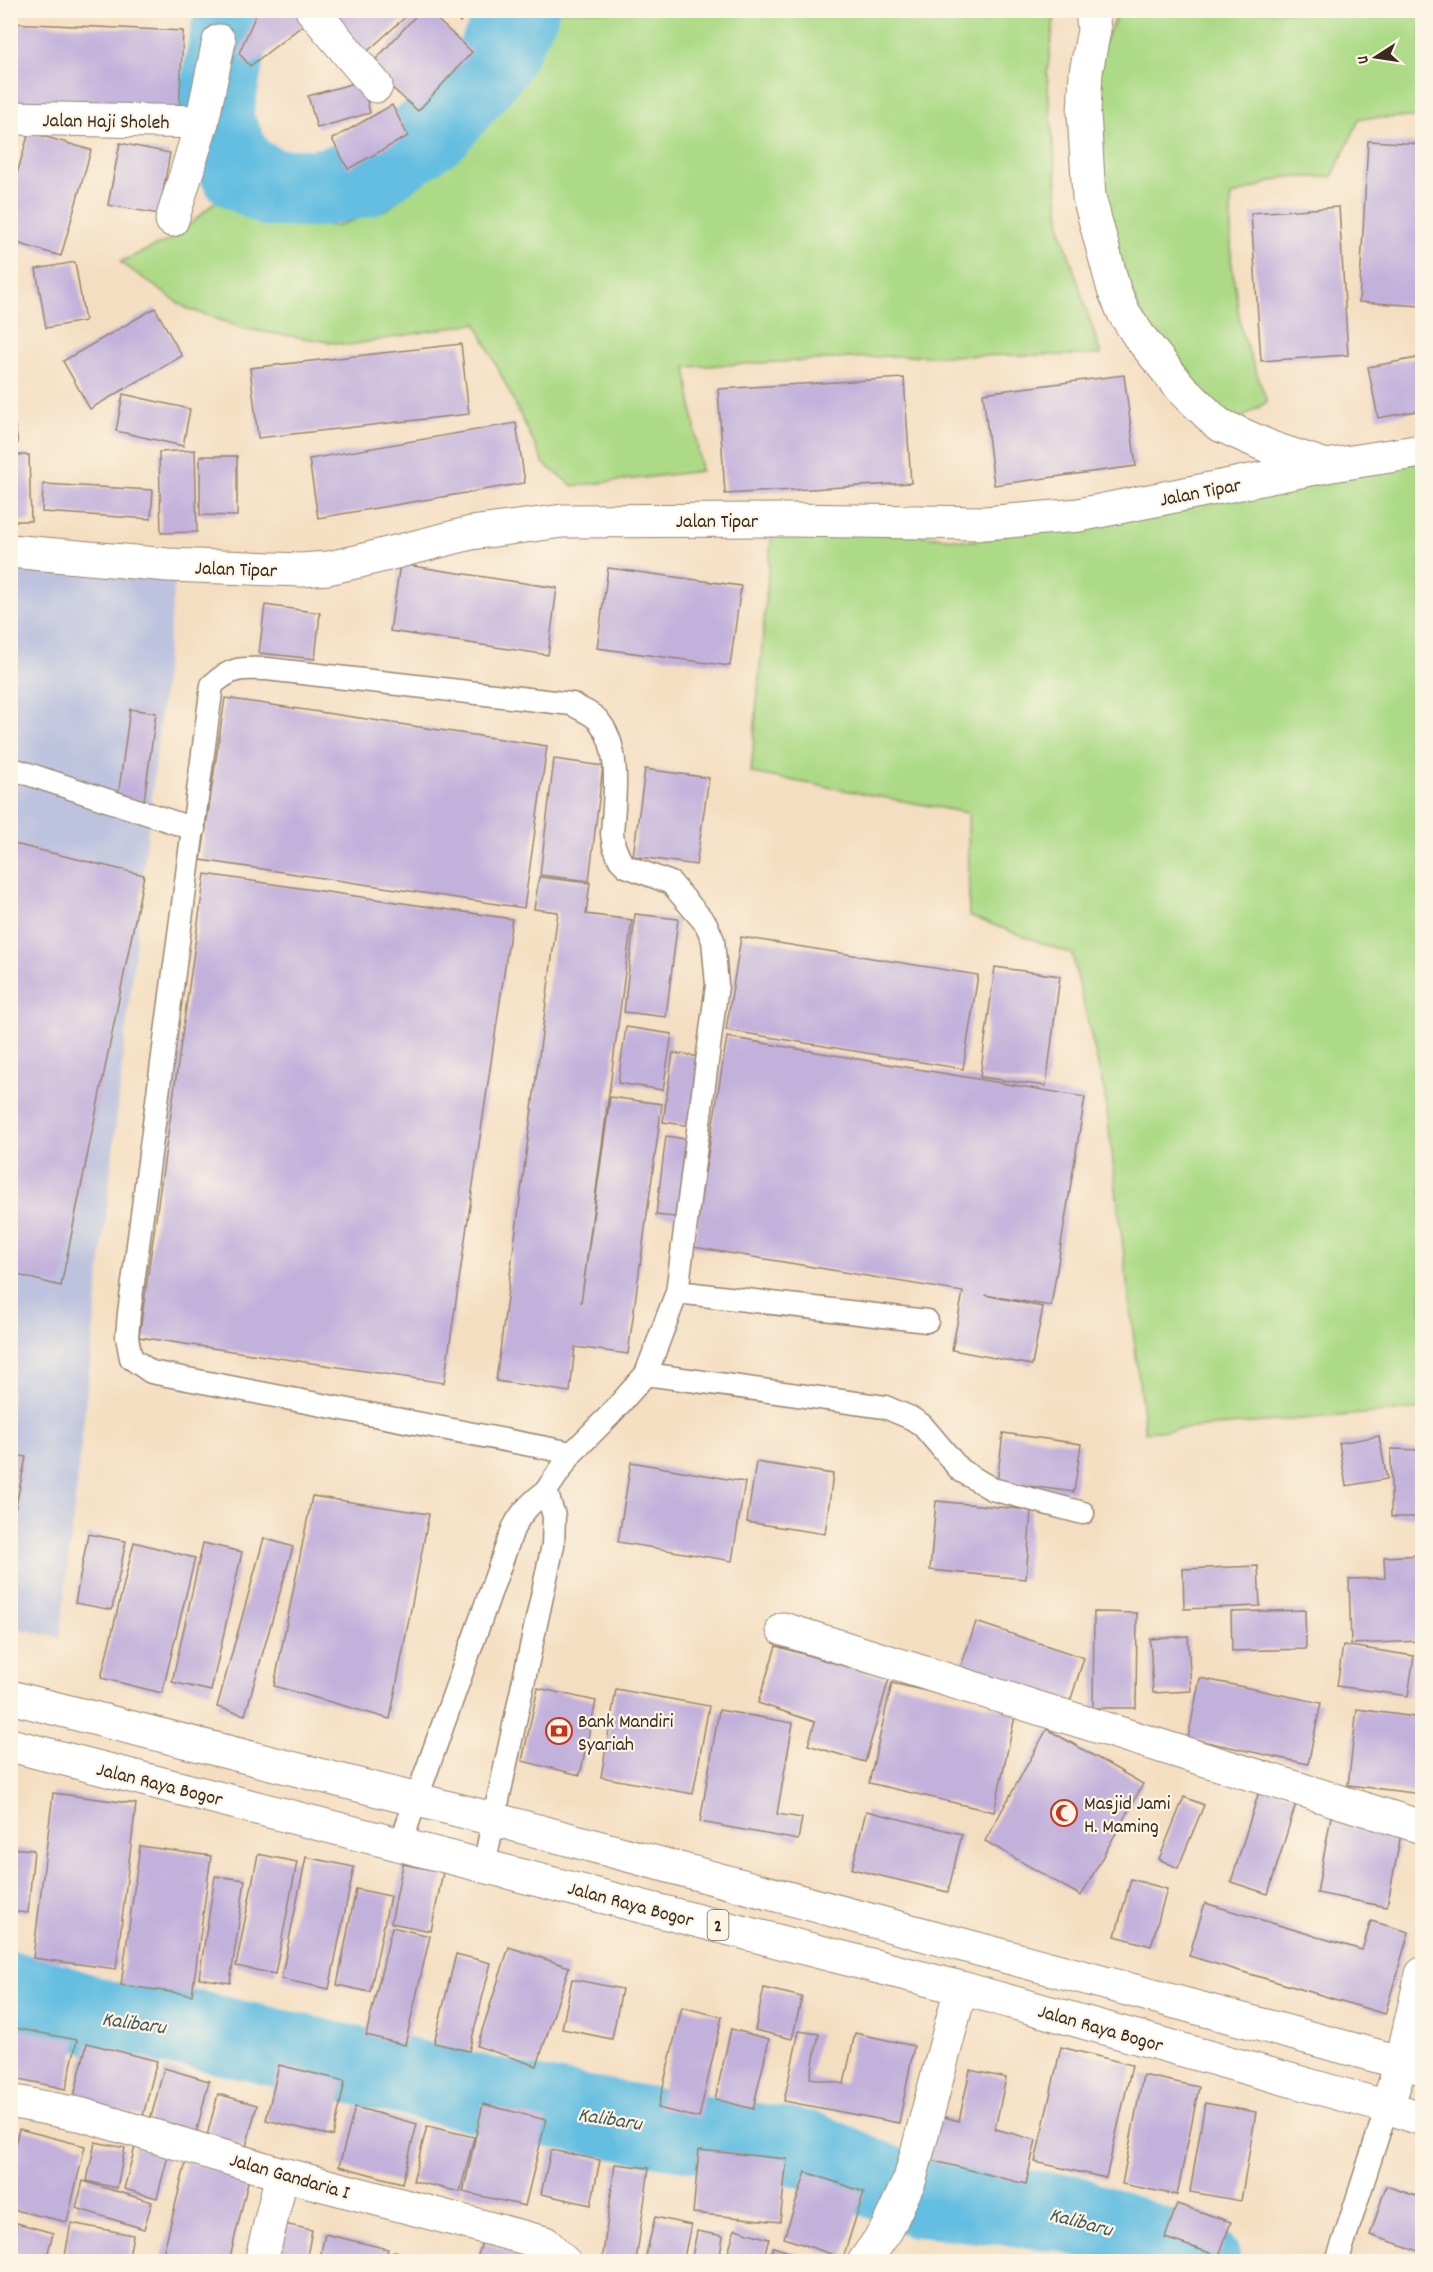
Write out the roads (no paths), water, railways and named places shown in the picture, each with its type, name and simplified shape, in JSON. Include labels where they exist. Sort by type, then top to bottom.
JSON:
[{"type":"main road","points":[[312,10],[376,86]]},
{"type":"main road","points":[[1092,10],[1094,30],[1086,72],[1084,112],[1089,197],[1114,290],[1124,313],[1181,388],[1218,424],[1274,449],[1326,466]]},
{"type":"main road","points":[[171,220],[202,122],[219,41]]},
{"type":"main road","name":"Jalan Haji Sholeh","points":[[10,118],[202,122]]},
{"type":"main road","name":"Jalan Tipar","points":[[10,551],[168,565],[301,570],[328,568],[471,533],[563,521],[789,520],[986,523],[1079,514],[1326,466],[1422,451]]},
{"type":"main road","points":[[783,1629],[1422,1827]]},
{"type":"main road","name":"2","points":[[10,1697],[493,1819],[1412,2064]]},
{"type":"main road","name":"Jalan Raya Bogor","points":[[10,1745],[961,1988],[1387,2107],[1422,2119]]},
{"type":"main road","points":[[1387,2107],[1412,2064],[1422,1974]]},
{"type":"main road","points":[[864,2262],[887,2229],[910,2179],[961,1988]]},
{"type":"main road","name":"Jalan Gandaria I","points":[[10,2101],[83,2115],[282,2174],[545,2243],[564,2262]]},
{"type":"main road","points":[[261,2262],[282,2174]]},
{"type":"lane","points":[[400,1845],[518,1517],[530,1503],[546,1491],[572,1453],[646,1374],[677,1292],[717,985],[713,940],[698,913],[670,883],[626,866],[620,860],[612,834],[615,760],[603,729],[596,718],[572,704],[267,669],[237,668],[225,673],[212,685],[129,1313],[127,1338],[131,1358],[151,1372],[572,1453]]},
{"type":"lane","points":[[10,768],[194,829]]},
{"type":"lane","points":[[677,1292],[927,1321]]},
{"type":"lane","points":[[646,1374],[885,1407],[922,1425],[960,1470],[992,1489],[1083,1513]]},
{"type":"lane","points":[[484,1865],[553,1545],[554,1516],[546,1491]]},
{"type":"lane","points":[[1337,2262],[1387,2107]]},
{"type":"waterway","points":[[234,10],[213,120],[239,171],[272,188],[316,188],[362,179],[436,128],[492,62],[520,10]]},
{"type":"waterway","name":"Kalibaru","points":[[10,1990],[52,2001],[104,2020],[198,2030],[525,2104],[666,2129],[809,2150],[918,2198],[1069,2213],[1202,2262]]},
{"type":"place","name":"Bank Mandiri Syariah","points":[[559,1731]]},
{"type":"place","name":"Masjid Jami H. Maming","points":[[1064,1813]]}]
